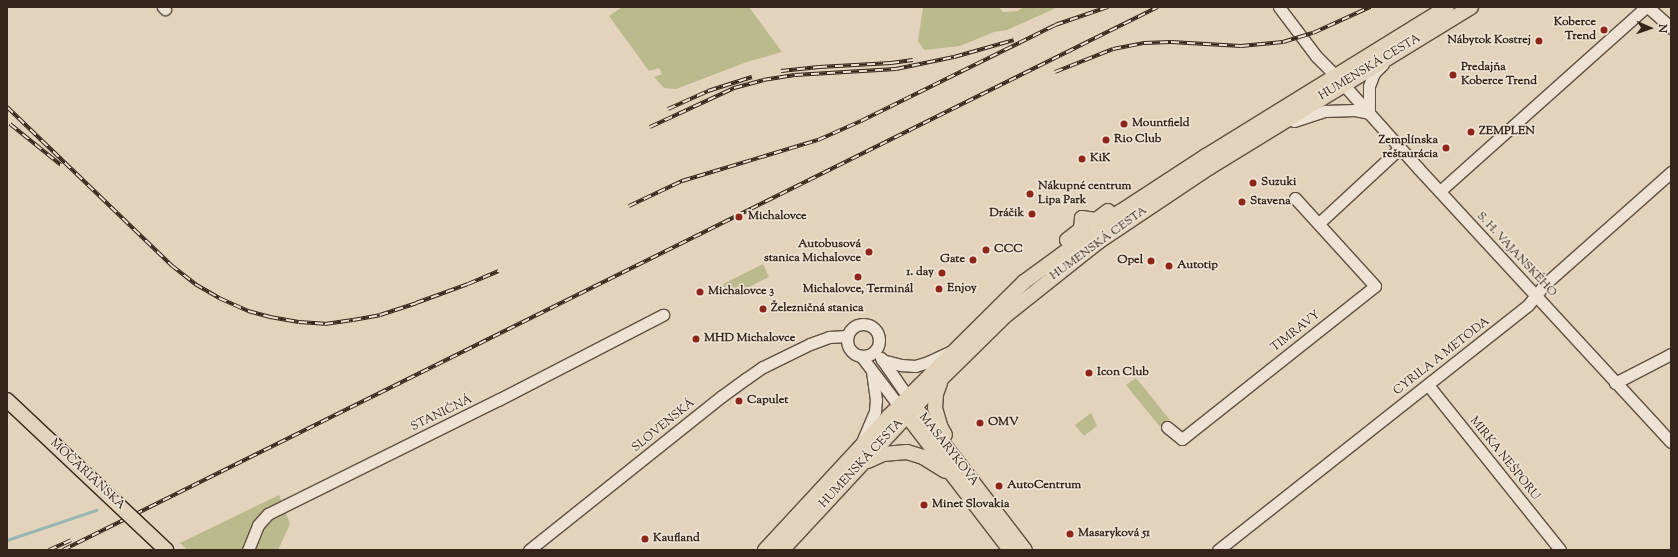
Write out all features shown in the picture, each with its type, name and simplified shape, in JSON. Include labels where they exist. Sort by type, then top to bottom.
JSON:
[{"type":"main road","name":"HUMENSKÁ CESTA","points":[[907,407],[943,377],[1005,316],[1098,242],[1210,166],[1267,132],[1447,7]]},
{"type":"main road","name":"HUMENSKÁ CESTA","points":[[765,550],[860,457],[907,407],[954,350],[1024,282],[1061,255],[1064,242],[1081,229],[1082,218],[1096,220],[1109,210],[1120,212],[1206,156],[1340,80],[1396,52],[1470,7]]},
{"type":"main road","points":[[943,377],[936,394],[936,417],[960,464]]},
{"type":"main road","name":"MOČARIANSKA","points":[[7,400],[166,550]]},
{"type":"main road","name":"MASARYKOVA","points":[[907,407],[960,464],[1026,550]]},
{"type":"main road","name":"MASARYKOVA","points":[[907,407],[956,479],[1010,550]]},
{"type":"main road","points":[[860,457],[907,452],[923,457],[956,479]]},
{"type":"main road","name":"HUMENSKÁ CESTA","points":[[782,550],[860,457]]},
{"type":"street","name":"S. H. VAJANSKÉHO","points":[[1280,7],[1316,56],[1340,80],[1400,148],[1671,442]]},
{"type":"street","points":[[1440,191],[1647,7],[1671,28]]},
{"type":"street","points":[[1267,132],[1310,114],[1325,110],[1355,110],[1369,113],[1368,86],[1374,73],[1396,52]]},
{"type":"street","points":[[1319,223],[1400,148]]},
{"type":"street","name":"CYRILA A METODA","points":[[1218,550],[1528,305],[1546,284],[1669,179]]},
{"type":"street","name":"TIMRAVY","points":[[1167,427],[1182,440],[1375,286],[1295,198]]},
{"type":"street","name":"STANIČNÁ","points":[[248,550],[258,525],[268,514],[498,400],[663,315]]},
{"type":"street","points":[[861,356],[868,355],[877,348],[879,341],[878,334],[875,329],[869,325],[862,324],[854,326],[847,336],[849,349],[861,356],[872,374],[907,407]]},
{"type":"street","name":"SLOVENSKÁ","points":[[529,550],[734,387],[763,368],[825,338],[847,336]]},
{"type":"street","points":[[877,348],[907,407]]},
{"type":"street","points":[[882,360],[901,365],[914,366],[928,362],[954,350]]},
{"type":"street","points":[[1615,383],[1671,354]]},
{"type":"street","points":[[860,457],[875,411],[876,400],[872,374]]},
{"type":"street","name":"MIRKA NEŠPORU","points":[[1428,385],[1560,550]]},
{"type":"shaded area","points":[[622,7],[749,7],[782,52],[747,62],[676,89],[664,88],[654,77],[662,74],[659,68],[649,71],[609,16]]},
{"type":"shaded area","points":[[923,7],[999,7],[1003,12],[1017,11],[1025,7],[1058,7],[1007,30],[994,32],[960,46],[924,50],[918,41]]},
{"type":"shaded area","points":[[763,264],[769,277],[729,297],[723,284]]},
{"type":"shaded area","points":[[1136,378],[1170,420],[1160,427],[1126,385]]},
{"type":"shaded area","points":[[1091,413],[1097,426],[1084,436],[1075,425]]},
{"type":"shaded area","points":[[279,495],[290,524],[278,550],[187,550],[180,543]]},
{"type":"waterway","points":[[7,540],[96,510]]},
{"type":"railway","points":[[629,206],[682,181],[818,140],[861,121],[1055,25],[1108,7]]},
{"type":"railway","points":[[63,550],[1158,7]]},
{"type":"railway","points":[[1055,72],[1113,49],[1144,43],[1171,42],[1241,46],[1283,42],[1313,33],[1370,7]]},
{"type":"railway","points":[[650,127],[734,88],[763,80],[795,75],[896,69],[954,57],[1014,40]]},
{"type":"railway","points":[[781,71],[913,60]]},
{"type":"railway","points":[[668,109],[708,91],[752,77]]},
{"type":"railway","points":[[7,107],[171,265],[195,284],[219,298],[248,311],[270,317],[299,322],[325,324],[353,320],[380,315],[416,303],[468,284],[498,271]]},
{"type":"railway","points":[[10,124],[61,165]]},
{"type":"railway","points":[[49,550],[71,540]]},
{"type":"place","name":"Koberce Trend","points":[[1604,30]]},
{"type":"place","name":"Nábytok Kostrej","points":[[1539,41]]},
{"type":"place","name":"Predajňa Koberce Trend","points":[[1453,75]]},
{"type":"place","name":"Mountfield","points":[[1124,124]]},
{"type":"place","name":"ZEMPLEN","points":[[1471,132]]},
{"type":"place","name":"Rio Club","points":[[1106,140]]},
{"type":"place","name":"Zemplínska reštaurácia","points":[[1446,148]]},
{"type":"place","name":"KiK","points":[[1082,159]]},
{"type":"place","name":"Suzuki","points":[[1253,183]]},
{"type":"place","name":"Nákupné centrum Lipa Park","points":[[1030,194]]},
{"type":"place","name":"Stavena","points":[[1242,202]]},
{"type":"place","name":"Dráčik","points":[[1032,214]]},
{"type":"place","name":"Michalovce","points":[[739,217]]},
{"type":"place","name":"CCC","points":[[986,250]]},
{"type":"place","name":"Autobusová stanica Michalovce","points":[[869,252]]},
{"type":"place","name":"Gate","points":[[973,260]]},
{"type":"place","name":"Opel","points":[[1151,261]]},
{"type":"place","name":"Autotip","points":[[1169,266]]},
{"type":"place","name":"1. day","points":[[942,273]]},
{"type":"place","name":"Michalovce, Terminál","points":[[858,277]]},
{"type":"place","name":"Enjoy","points":[[939,289]]},
{"type":"place","name":"Michalovce 3","points":[[700,292]]},
{"type":"place","name":"Železničná stanica","points":[[763,309]]},
{"type":"place","name":"MHD Michalovce","points":[[696,339]]},
{"type":"place","name":"Icon Club","points":[[1089,373]]},
{"type":"place","name":"Capulet","points":[[739,401]]},
{"type":"place","name":"OMV","points":[[980,423]]},
{"type":"place","name":"AutoCentrum","points":[[999,486]]},
{"type":"place","name":"Minet Slovakia","points":[[924,505]]},
{"type":"place","name":"Masaryková 51","points":[[1070,534]]},
{"type":"place","name":"Kaufland","points":[[645,539]]}]
